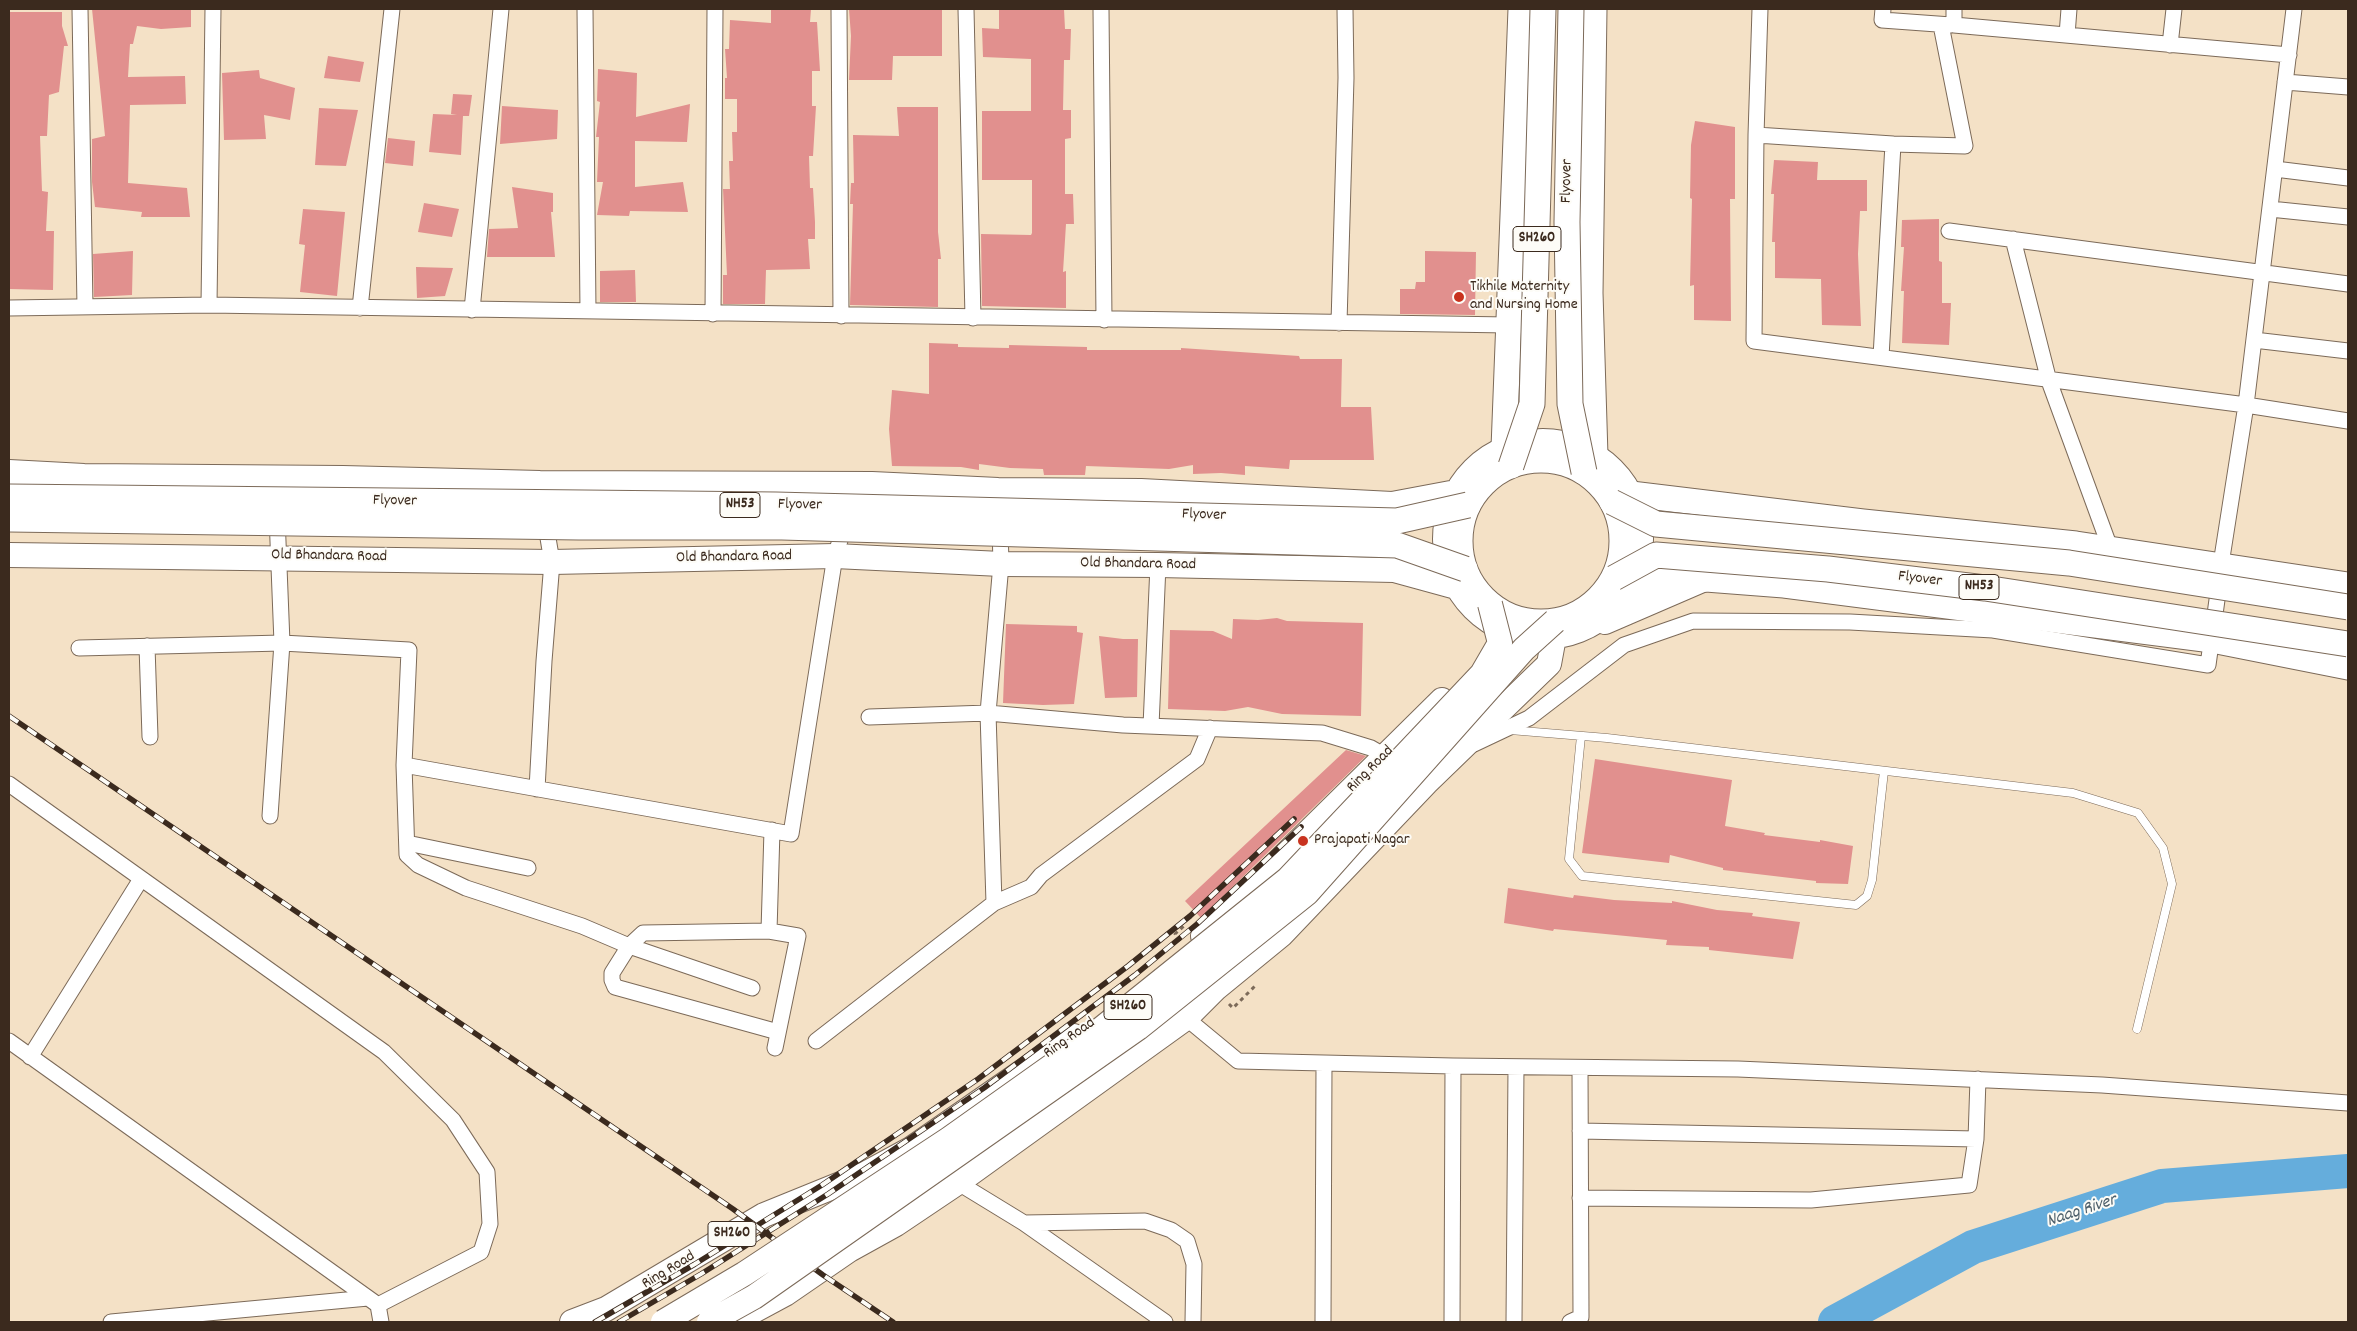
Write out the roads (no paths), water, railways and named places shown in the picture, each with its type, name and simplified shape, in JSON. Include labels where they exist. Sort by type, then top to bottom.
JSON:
[{"type":"highway","name":"SH260","points":[[1508,457],[1509,325],[1521,9]]},
{"type":"highway","name":"Flyover","points":[[9,496],[776,505],[1396,521],[1462,498],[1479,488],[1494,475],[1508,457],[1532,404],[1543,9]]},
{"type":"highway","name":"Flyover","points":[[1571,9],[1567,222],[1570,404],[1590,464],[1600,485],[1622,498],[1656,524],[2069,563],[2348,607]]},
{"type":"highway","points":[[1590,464],[1590,293],[1594,9]]},
{"type":"highway","name":"Flyover","points":[[1508,457],[1590,464]]},
{"type":"highway","name":"Flyover","points":[[1460,578],[1462,498]]},
{"type":"highway","name":"Flyover","points":[[1622,498],[1623,580]]},
{"type":"highway","points":[[1622,498],[2076,544],[2222,564],[2348,585]]},
{"type":"highway","name":"Flyover","points":[[9,519],[579,527],[782,527],[1397,545],[1460,578],[1475,588],[1487,612],[1510,616],[1555,629],[1656,555],[1828,569],[1985,588],[2348,644]]},
{"type":"highway","points":[[1857,595],[1863,522]]},
{"type":"highway","name":"NH53","points":[[1623,580],[1706,578],[1784,585],[2212,640],[2348,668]]},
{"type":"main road","name":"NH53","points":[[9,472],[84,476],[540,483],[872,484],[998,490],[1141,491],[1392,504],[1462,498]]},
{"type":"main road","name":"Old Bhandara Road","points":[[9,554],[279,556],[552,562],[835,556],[1001,564],[1394,570],[1460,578]]},
{"type":"main road","points":[[732,1322],[785,1294],[957,1183],[1186,1018],[1215,989],[1281,935],[1459,750],[1549,664],[1610,618],[1706,578]]},
{"type":"main road","name":"Ring Road","points":[[572,1322],[606,1309],[764,1215],[865,1174],[910,1149],[1130,998],[1188,952],[1440,702],[1490,646],[1487,612]]},
{"type":"main road","name":"Ring Road","points":[[663,1322],[744,1274],[949,1139],[1080,1046],[1288,879],[1482,674],[1500,643],[1487,612]]},
{"type":"main road","name":"Ring Road","points":[[708,1322],[754,1298],[1138,1028],[1307,893],[1524,649],[1555,629]]},
{"type":"main road","points":[[1549,664],[1555,629]]},
{"type":"street","points":[[80,9],[85,307]]},
{"type":"street","points":[[209,305],[213,9]]},
{"type":"street","points":[[360,308],[392,9]]},
{"type":"street","points":[[472,310],[501,9]]},
{"type":"street","points":[[585,9],[588,312]]},
{"type":"street","points":[[713,314],[715,9]]},
{"type":"street","points":[[839,9],[840,316]]},
{"type":"street","points":[[966,9],[973,318]]},
{"type":"street","points":[[1101,9],[1104,320]]},
{"type":"street","points":[[1338,323],[1346,78],[1345,9]]},
{"type":"street","points":[[1760,9],[1756,135],[1754,341],[2049,381],[2246,405],[2348,421]]},
{"type":"street","points":[[1882,9],[1882,20],[2288,55]]},
{"type":"street","points":[[1756,135],[1893,144],[1965,146],[1948,25],[1954,9]]},
{"type":"street","points":[[2067,36],[2069,9]]},
{"type":"street","points":[[2170,45],[2174,9]]},
{"type":"street","points":[[1459,750],[1529,718],[1624,645],[1693,621],[1850,622],[1993,630],[2208,665],[2246,405],[2294,9]]},
{"type":"street","points":[[2286,82],[2348,87]]},
{"type":"street","points":[[1881,357],[1893,144]]},
{"type":"street","points":[[2275,169],[2348,178]]},
{"type":"street","points":[[2270,209],[2348,217]]},
{"type":"street","points":[[1949,231],[2348,284]]},
{"type":"street","points":[[2013,239],[2049,381],[2109,545],[2222,564]]},
{"type":"street","points":[[9,308],[209,305],[1509,325]]},
{"type":"street","points":[[2254,340],[2348,352]]},
{"type":"street","points":[[270,816],[282,643],[276,478]]},
{"type":"street","points":[[537,790],[552,562],[540,483]]},
{"type":"street","points":[[404,765],[791,834],[835,556],[843,531],[837,484]]},
{"type":"street","points":[[994,902],[988,714],[1001,564],[998,490]]},
{"type":"street","points":[[1151,726],[1158,565]]},
{"type":"street","points":[[79,648],[282,643],[409,650],[404,765],[407,855],[418,865],[466,888],[582,926],[629,946],[752,988]]},
{"type":"street","points":[[147,646],[150,737]]},
{"type":"street","points":[[869,717],[988,714],[1151,726],[1322,733],[1371,748],[1385,756]]},
{"type":"street","points":[[816,1041],[994,902],[1031,887],[1041,875],[1197,759],[1210,728]]},
{"type":"street","points":[[9,784],[384,1052],[453,1120],[487,1172],[490,1224],[480,1252],[373,1301],[111,1322]]},
{"type":"street","points":[[769,931],[772,830]]},
{"type":"street","points":[[407,843],[528,868]]},
{"type":"street","points":[[30,1057],[141,879]]},
{"type":"street","points":[[775,1048],[798,936],[769,931],[643,933],[629,946],[612,973],[615,987],[778,1032]]},
{"type":"street","points":[[1186,1018],[1238,1061],[1453,1066],[1738,1069],[2102,1085],[2348,1103]]},
{"type":"street","points":[[11,1047],[30,1057],[373,1301],[381,1322]]},
{"type":"street","points":[[1323,1322],[1324,1063]]},
{"type":"street","points":[[1452,1322],[1453,1066]]},
{"type":"street","points":[[1514,1322],[1516,1067]]},
{"type":"street","points":[[1570,1322],[1581,1318],[1580,1068]]},
{"type":"street","points":[[1580,1198],[1810,1200],[1969,1185],[1976,1138],[1978,1079]]},
{"type":"street","points":[[1580,1131],[1976,1138]]},
{"type":"street","points":[[910,1149],[957,1183],[1024,1223],[1165,1322]]},
{"type":"street","points":[[1024,1223],[1145,1221],[1171,1230],[1187,1241],[1194,1264],[1193,1322]]},
{"type":"lane","points":[[1506,730],[1581,736],[2073,793],[2138,813],[2163,848],[2172,884],[2137,1029]]},
{"type":"lane","points":[[1581,736],[1569,859],[1582,876],[1856,905],[1867,896],[1872,880],[1884,771]]},
{"type":"waterway","name":"Naag River","points":[[1835,1322],[1973,1247],[2162,1186],[2348,1171]]},
{"type":"railway","points":[[9,716],[733,1209],[823,1275],[893,1322]]},
{"type":"railway","points":[[595,1322],[695,1264],[822,1185],[978,1079],[1128,966],[1190,916],[1294,819]]},
{"type":"railway","points":[[619,1322],[701,1274],[828,1194],[984,1088],[1135,975],[1197,924],[1301,827]]},
{"type":"place","name":"Tikhile Maternity and Nursing Home","points":[[1459,297]]},
{"type":"place","name":"Prajapati Nagar","points":[[1303,841]]}]
